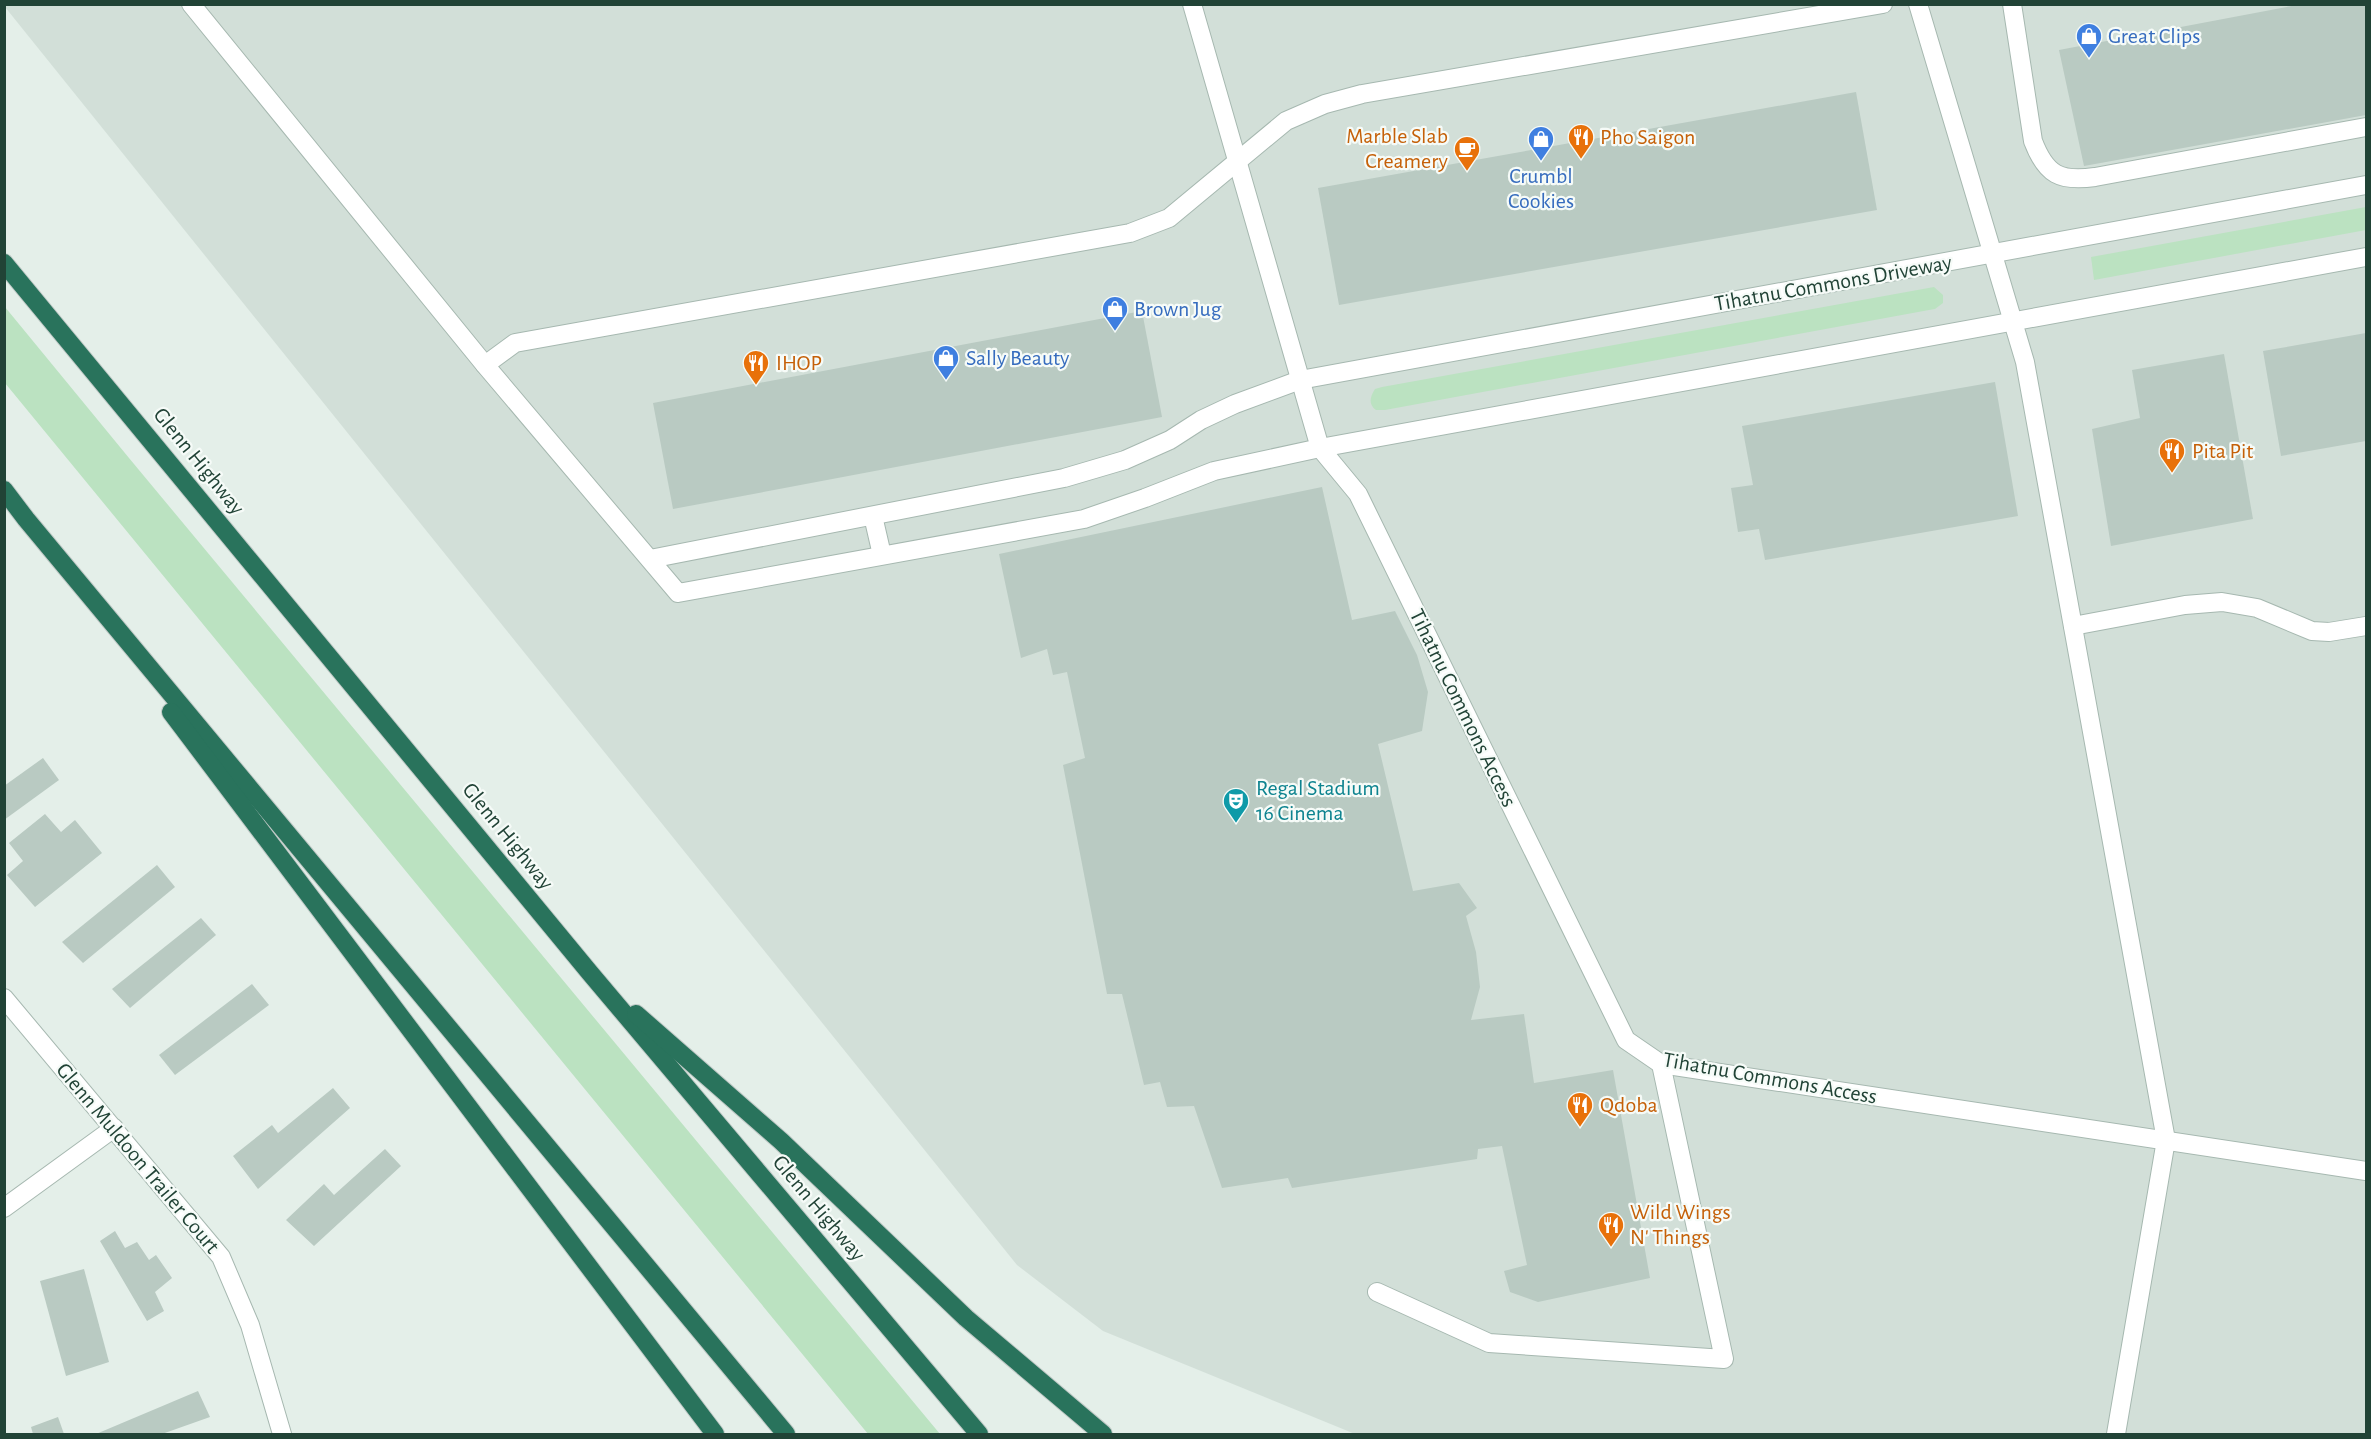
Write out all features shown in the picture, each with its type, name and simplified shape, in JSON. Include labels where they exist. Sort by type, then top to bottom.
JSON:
[{"type":"highway","name":"Glenn Highway","points":[[4,263],[590,973],[979,1434]]},
{"type":"highway","points":[[4,490],[715,1434]]},
{"type":"highway","points":[[26,519],[786,1434]]},
{"type":"highway","points":[[590,973],[781,1141],[966,1318],[1102,1434]]},
{"type":"street","points":[[191,4],[485,365],[678,593],[1084,519],[1214,471],[1320,448],[2367,257]]},
{"type":"street","points":[[1192,4],[1320,448]]},
{"type":"street","points":[[485,365],[515,343],[1130,233],[1169,218],[1286,121],[1324,104],[1362,94],[1883,4]]},
{"type":"street","points":[[1918,4],[2025,362],[2166,1140],[2116,1434]]},
{"type":"street","points":[[2012,4],[2033,141],[2039,157],[2050,171],[2064,179],[2095,177],[2367,127]]},
{"type":"street","name":"Tihatnu Commons Driveway","points":[[650,560],[1064,478],[1125,460],[1170,440],[1201,420],[1235,404],[1300,380],[2367,185]]},
{"type":"street","name":"Tihatnu Commons Access","points":[[1320,448],[1358,494],[1626,1040],[1661,1064],[2367,1171]]},
{"type":"street","points":[[873,516],[882,555]]},
{"type":"street","points":[[2073,626],[2185,605],[2222,602],[2257,608],[2312,631],[2329,632],[2367,626]]},
{"type":"street","name":"Glenn Muldoon Trailer Court","points":[[4,998],[222,1257],[249,1325],[282,1434]]},
{"type":"street","points":[[1377,1292],[1489,1343],[1724,1359],[1661,1064]]},
{"type":"street","points":[[4,1208],[114,1128]]},
{"type":"shaded area","points":[[4,5],[2366,5],[2366,1434],[1355,1434],[1103,1331],[1017,1265]]},
{"type":"green space","points":[[2366,207],[2366,230],[2094,280],[2091,257]]},
{"type":"green space","points":[[1934,287],[1943,295],[1943,303],[1935,309],[1385,410],[1376,410],[1371,403],[1375,389],[1382,387]]},
{"type":"green space","points":[[5,307],[940,1434],[868,1434],[5,383]]},
{"type":"building","points":[[2302,4],[2366,4],[2366,115],[2084,166],[2059,50]]},
{"type":"building","points":[[1856,92],[1877,210],[1339,305],[1318,188]]},
{"type":"building","points":[[1142,311],[1162,417],[673,509],[653,403]]},
{"type":"building","points":[[2366,333],[2366,441],[2281,456],[2263,351]]},
{"type":"building","name":"Pita Pit","points":[[2224,354],[2253,519],[2111,546],[2092,429],[2140,418],[2132,370]]},
{"type":"building","points":[[1995,382],[2018,516],[1765,560],[1759,529],[1738,532],[1731,488],[1753,485],[1742,426]]},
{"type":"building","name":"Regal Stadium 16 Cinema","points":[[1322,487],[1352,620],[1395,611],[1417,655],[1428,692],[1422,731],[1378,744],[1413,891],[1459,883],[1477,908],[1466,916],[1476,952],[1480,987],[1471,1020],[1524,1014],[1534,1083],[1613,1070],[1650,1278],[1538,1302],[1510,1292],[1504,1271],[1527,1265],[1502,1146],[1478,1149],[1477,1159],[1292,1188],[1288,1178],[1222,1188],[1194,1106],[1167,1107],[1160,1082],[1144,1085],[1122,994],[1107,994],[1063,765],[1085,758],[1067,672],[1053,675],[1047,649],[1021,658],[999,554]]},
{"type":"building","points":[[43,758],[59,780],[4,820],[4,786]]},
{"type":"building","points":[[45,814],[61,832],[75,820],[102,853],[35,907],[7,875],[23,861],[9,843]]},
{"type":"building","points":[[157,865],[175,887],[83,963],[62,942]]},
{"type":"building","points":[[201,918],[216,935],[130,1008],[112,989]]},
{"type":"building","points":[[252,984],[269,1005],[175,1075],[159,1055]]},
{"type":"building","points":[[333,1088],[350,1108],[258,1189],[233,1156],[272,1125],[278,1133]]},
{"type":"building","points":[[385,1149],[401,1166],[314,1246],[286,1220],[324,1184],[334,1195]]},
{"type":"building","points":[[115,1231],[125,1248],[137,1242],[149,1260],[156,1255],[172,1278],[155,1292],[164,1311],[147,1321],[100,1241]]},
{"type":"building","points":[[84,1269],[109,1362],[66,1376],[40,1281]]},
{"type":"building","points":[[198,1391],[210,1417],[162,1434],[96,1434]]},
{"type":"building","points":[[58,1417],[64,1434],[33,1434],[31,1427]]},
{"type":"place","name":"Great Clips","points":[[2089,59]]},
{"type":"place","name":"Pho Saigon","points":[[1581,160]]},
{"type":"place","name":"Crumbl Cookies","points":[[1541,162]]},
{"type":"place","name":"Marble Slab Creamery","points":[[1467,172]]},
{"type":"place","name":"Brown Jug","points":[[1115,332]]},
{"type":"place","name":"Sally Beauty","points":[[946,381]]},
{"type":"place","name":"IHOP","points":[[756,386]]},
{"type":"place","name":"Pita Pit","points":[[2172,474]]},
{"type":"place","name":"Regal Stadium 16 Cinema","points":[[1236,824]]},
{"type":"place","name":"Qdoba","points":[[1580,1128]]},
{"type":"place","name":"Wild Wings N' Things","points":[[1611,1248]]}]
